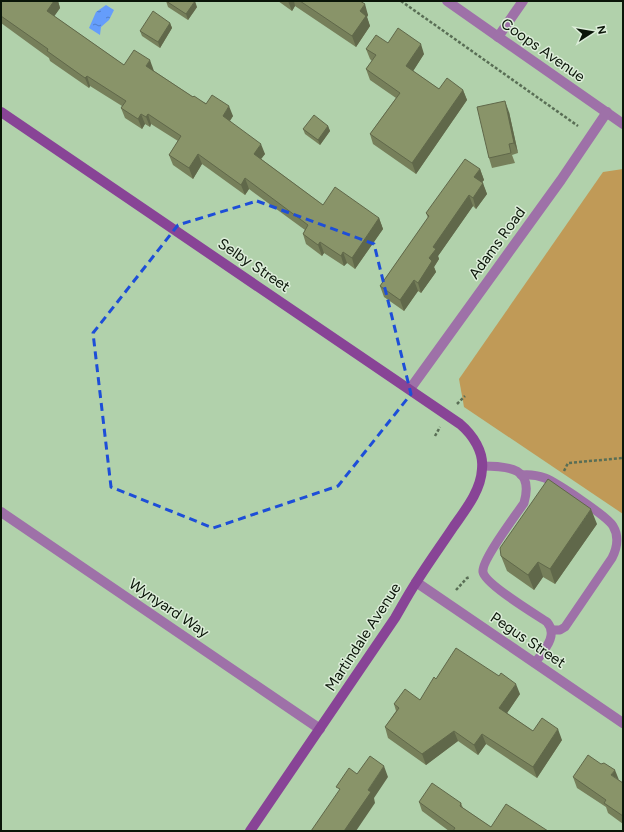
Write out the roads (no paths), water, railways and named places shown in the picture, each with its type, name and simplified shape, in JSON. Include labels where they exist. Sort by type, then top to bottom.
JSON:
[{"type":"street","name":"Coops Avenue","points":[[447,1],[623,124]]},
{"type":"street","points":[[498,37],[523,1]]},
{"type":"street","name":"Selby Street","points":[[1,112],[410,389],[465,428],[480,453]]},
{"type":"street","name":"Adams Road","points":[[410,389],[561,180],[607,112]]},
{"type":"street","name":"Martindale Avenue","points":[[250,831],[395,618],[416,582],[473,497],[479,485],[482,466],[480,453]]},
{"type":"street","name":"Wynyard Way","points":[[1,512],[320,729]]},
{"type":"street","name":"Pegus Street","points":[[416,582],[623,723]]},
{"type":"lane","points":[[482,466],[517,470],[524,479],[526,487],[524,503],[490,554],[483,568],[483,572],[485,577],[490,582],[548,622],[552,630],[550,642],[535,662]]},
{"type":"lane","points":[[521,475],[537,475],[553,482],[604,517],[614,526],[616,533],[616,550],[612,558],[565,627],[560,630],[552,630]]},
{"type":"water","points":[[106,5],[114,10],[109,20],[101,27],[100,35],[89,28],[96,12]]}]
